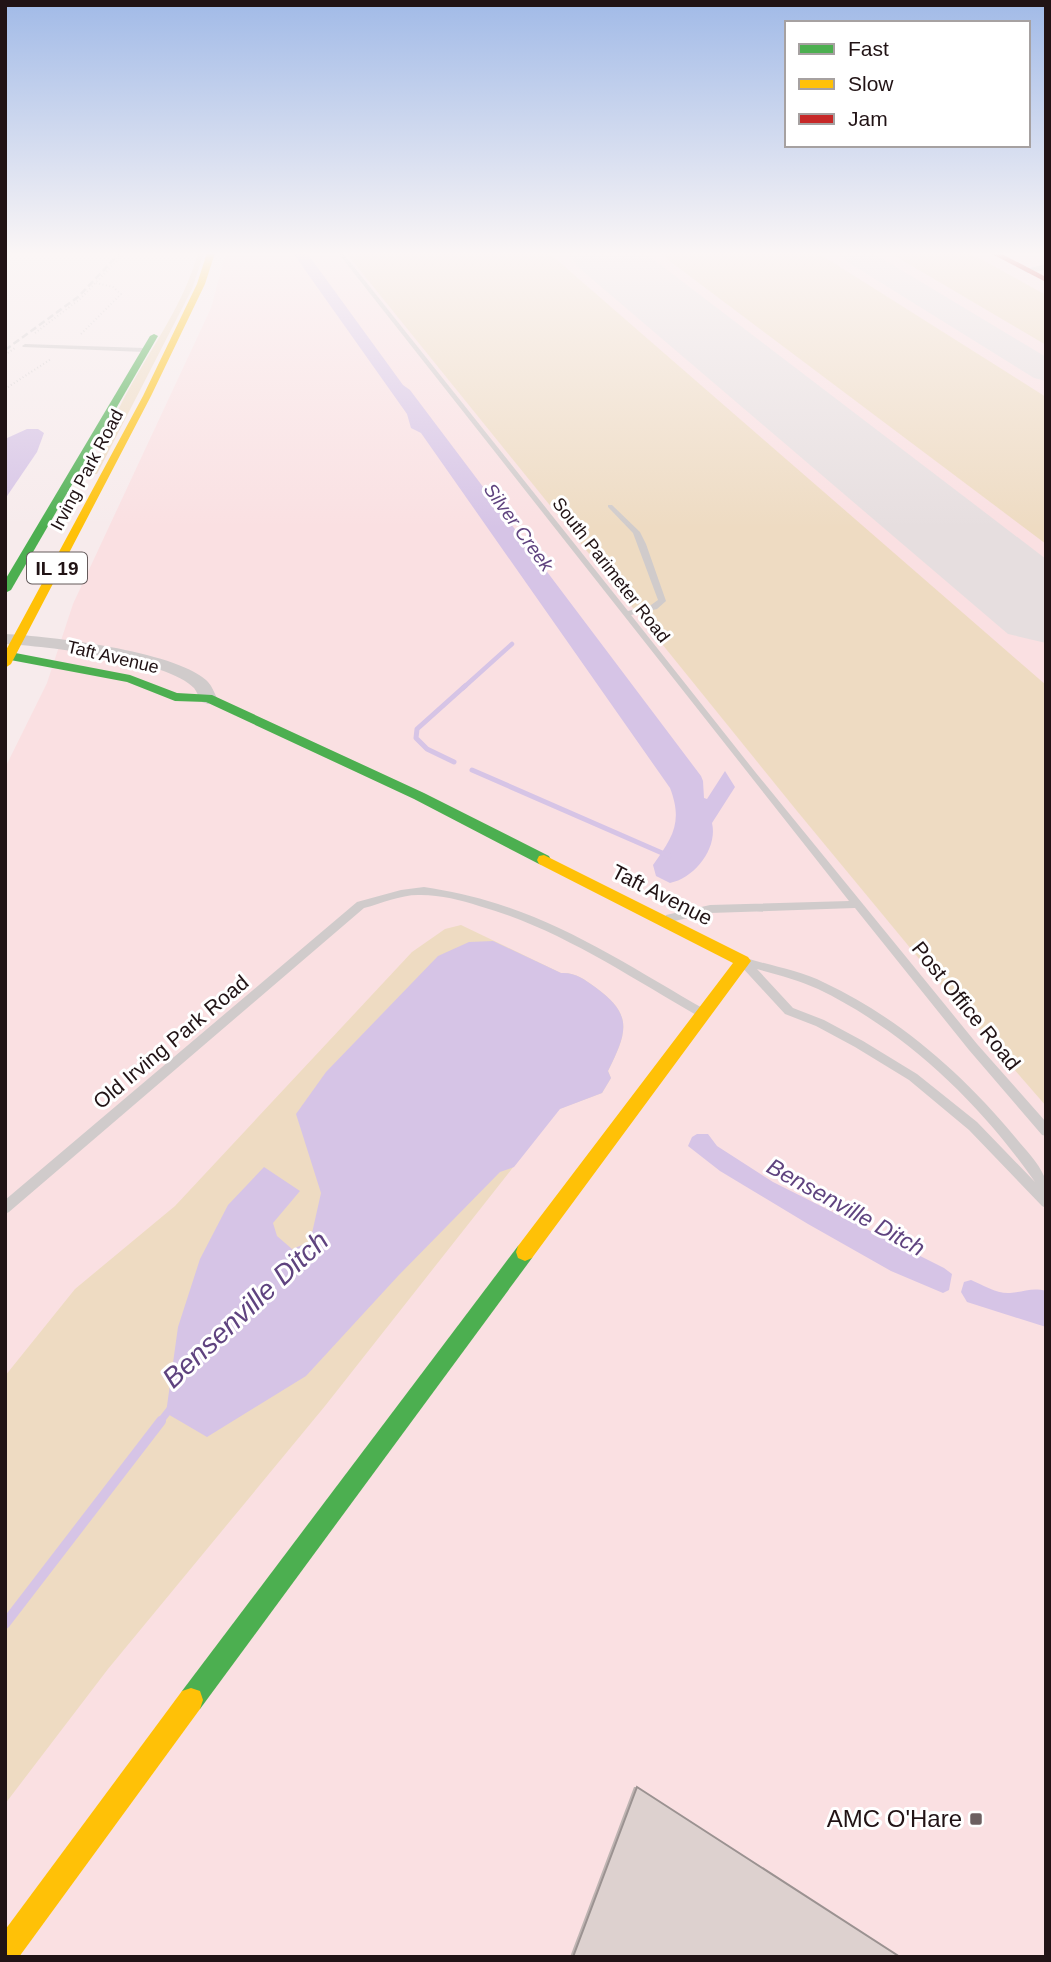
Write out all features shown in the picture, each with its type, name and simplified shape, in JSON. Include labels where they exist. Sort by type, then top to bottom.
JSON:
[{"type":"main road","name":"Irving Park Road","points":[[5,590],[148,345]]},
{"type":"main road","name":"Irving Park Road","points":[[9,651],[172,345]]},
{"type":"main road","name":"Taft Avenue","points":[[208,698],[419,796],[743,961]]},
{"type":"main road","points":[[5,1953],[276,1584],[743,961]]},
{"type":"street","name":"Taft Avenue","points":[[9,651],[112,653],[150,663],[198,681],[208,698]]},
{"type":"lane","points":[[32,345],[144,350]]},
{"type":"lane","name":"South Parimeter Road","points":[[412,345],[858,904]]},
{"type":"lane","points":[[610,506],[636,532],[662,601],[654,607],[625,614]]},
{"type":"lane","name":"Old Irving Park Road","points":[[5,1208],[361,905],[421,891],[470,899],[515,914],[590,951],[703,1014]]},
{"type":"lane","points":[[661,920],[710,909],[858,904]]},
{"type":"lane","name":"Post Office Road","points":[[858,904],[973,1047],[1046,1131]]},
{"type":"lane","points":[[743,961],[821,986],[906,1041],[946,1073],[993,1118],[1046,1188]]},
{"type":"lane","name":"Taft Avenue","points":[[743,961],[789,1011],[849,1038],[913,1077],[973,1126],[1046,1202]]},
{"type":"path","points":[[5,355],[23,345]]},
{"type":"path","points":[[5,389],[71,345]]},
{"type":"shaded area","points":[[155,345],[163,345],[97,474],[93,474],[118,410]]},
{"type":"shaded area","points":[[194,345],[1046,345],[1046,1957],[5,1957],[5,768],[47,683],[73,604]]},
{"type":"shaded area","points":[[420,345],[654,345],[1046,685],[1046,1106],[940,984]]},
{"type":"shaded area","points":[[781,345],[963,345],[1046,397],[1046,544]]},
{"type":"shaded area","points":[[461,925],[561,973],[579,977],[608,997],[616,1006],[623,1025],[623,1035],[608,1071],[611,1078],[602,1093],[559,1109],[325,1406],[108,1669],[5,1804],[5,1376],[75,1289],[175,1206],[412,952],[445,929]]},
{"type":"water","points":[[358,345],[374,345],[403,385],[410,390],[701,776],[704,798],[707,799],[725,771],[735,787],[712,823],[713,833],[708,852],[688,875],[670,883],[656,876],[653,865],[671,837],[676,820],[670,788],[421,433],[411,428],[407,414]]},
{"type":"water","points":[[27,429],[38,429],[44,433],[37,452],[5,499],[5,439]]},
{"type":"water","points":[[493,941],[561,973],[579,977],[608,997],[616,1006],[621,1016],[623,1035],[608,1071],[611,1078],[602,1093],[560,1109],[514,1167],[500,1172],[398,1276],[306,1376],[207,1437],[166,1413],[178,1327],[200,1259],[228,1205],[264,1167],[300,1191],[273,1223],[277,1236],[292,1249],[310,1242],[321,1193],[296,1114],[326,1072],[438,956],[469,942]]},
{"type":"water","points":[[708,1134],[717,1146],[773,1182],[944,1268],[952,1274],[949,1290],[943,1293],[891,1271],[720,1171],[688,1146],[692,1137]]},
{"type":"water","points":[[971,1280],[1005,1293],[1046,1291],[1046,1327],[967,1302],[961,1292],[964,1282]]},
{"type":"building","points":[[637,1787],[900,1957],[573,1957]]},
{"type":"waterway","points":[[463,688],[512,644]]},
{"type":"waterway","points":[[454,762],[427,749],[416,738],[417,729],[465,686]]},
{"type":"waterway","points":[[472,770],[669,856]]},
{"type":"waterway","name":"Bensenville Ditch","points":[[159,1423],[170,1409]]},
{"type":"waterway","name":"Bensenville Ditch","points":[[5,1624],[161,1421]]},
{"type":"taxiway","points":[[1003,345],[1046,371]]},
{"type":"runway","points":[[716,345],[1046,611]]},
{"type":"railway","points":[[5,350],[12,345]]},
{"type":"traffic: fast","points":[[5,590],[149,345]]},
{"type":"traffic: fast","points":[[5,655],[130,679],[175,697],[208,698],[419,796],[544,860]]},
{"type":"traffic: fast","points":[[191,1700],[525,1252]]},
{"type":"traffic: slow","points":[[5,664],[172,345]]},
{"type":"traffic: slow","points":[[525,1252],[743,961],[544,860]]},
{"type":"traffic: slow","points":[[5,1953],[191,1700]]},
{"type":"place","name":"AMC O'Hare","points":[[976,1819]]},
{"type":"water label","name":"Silver Creek","points":[[519,527]]}]
